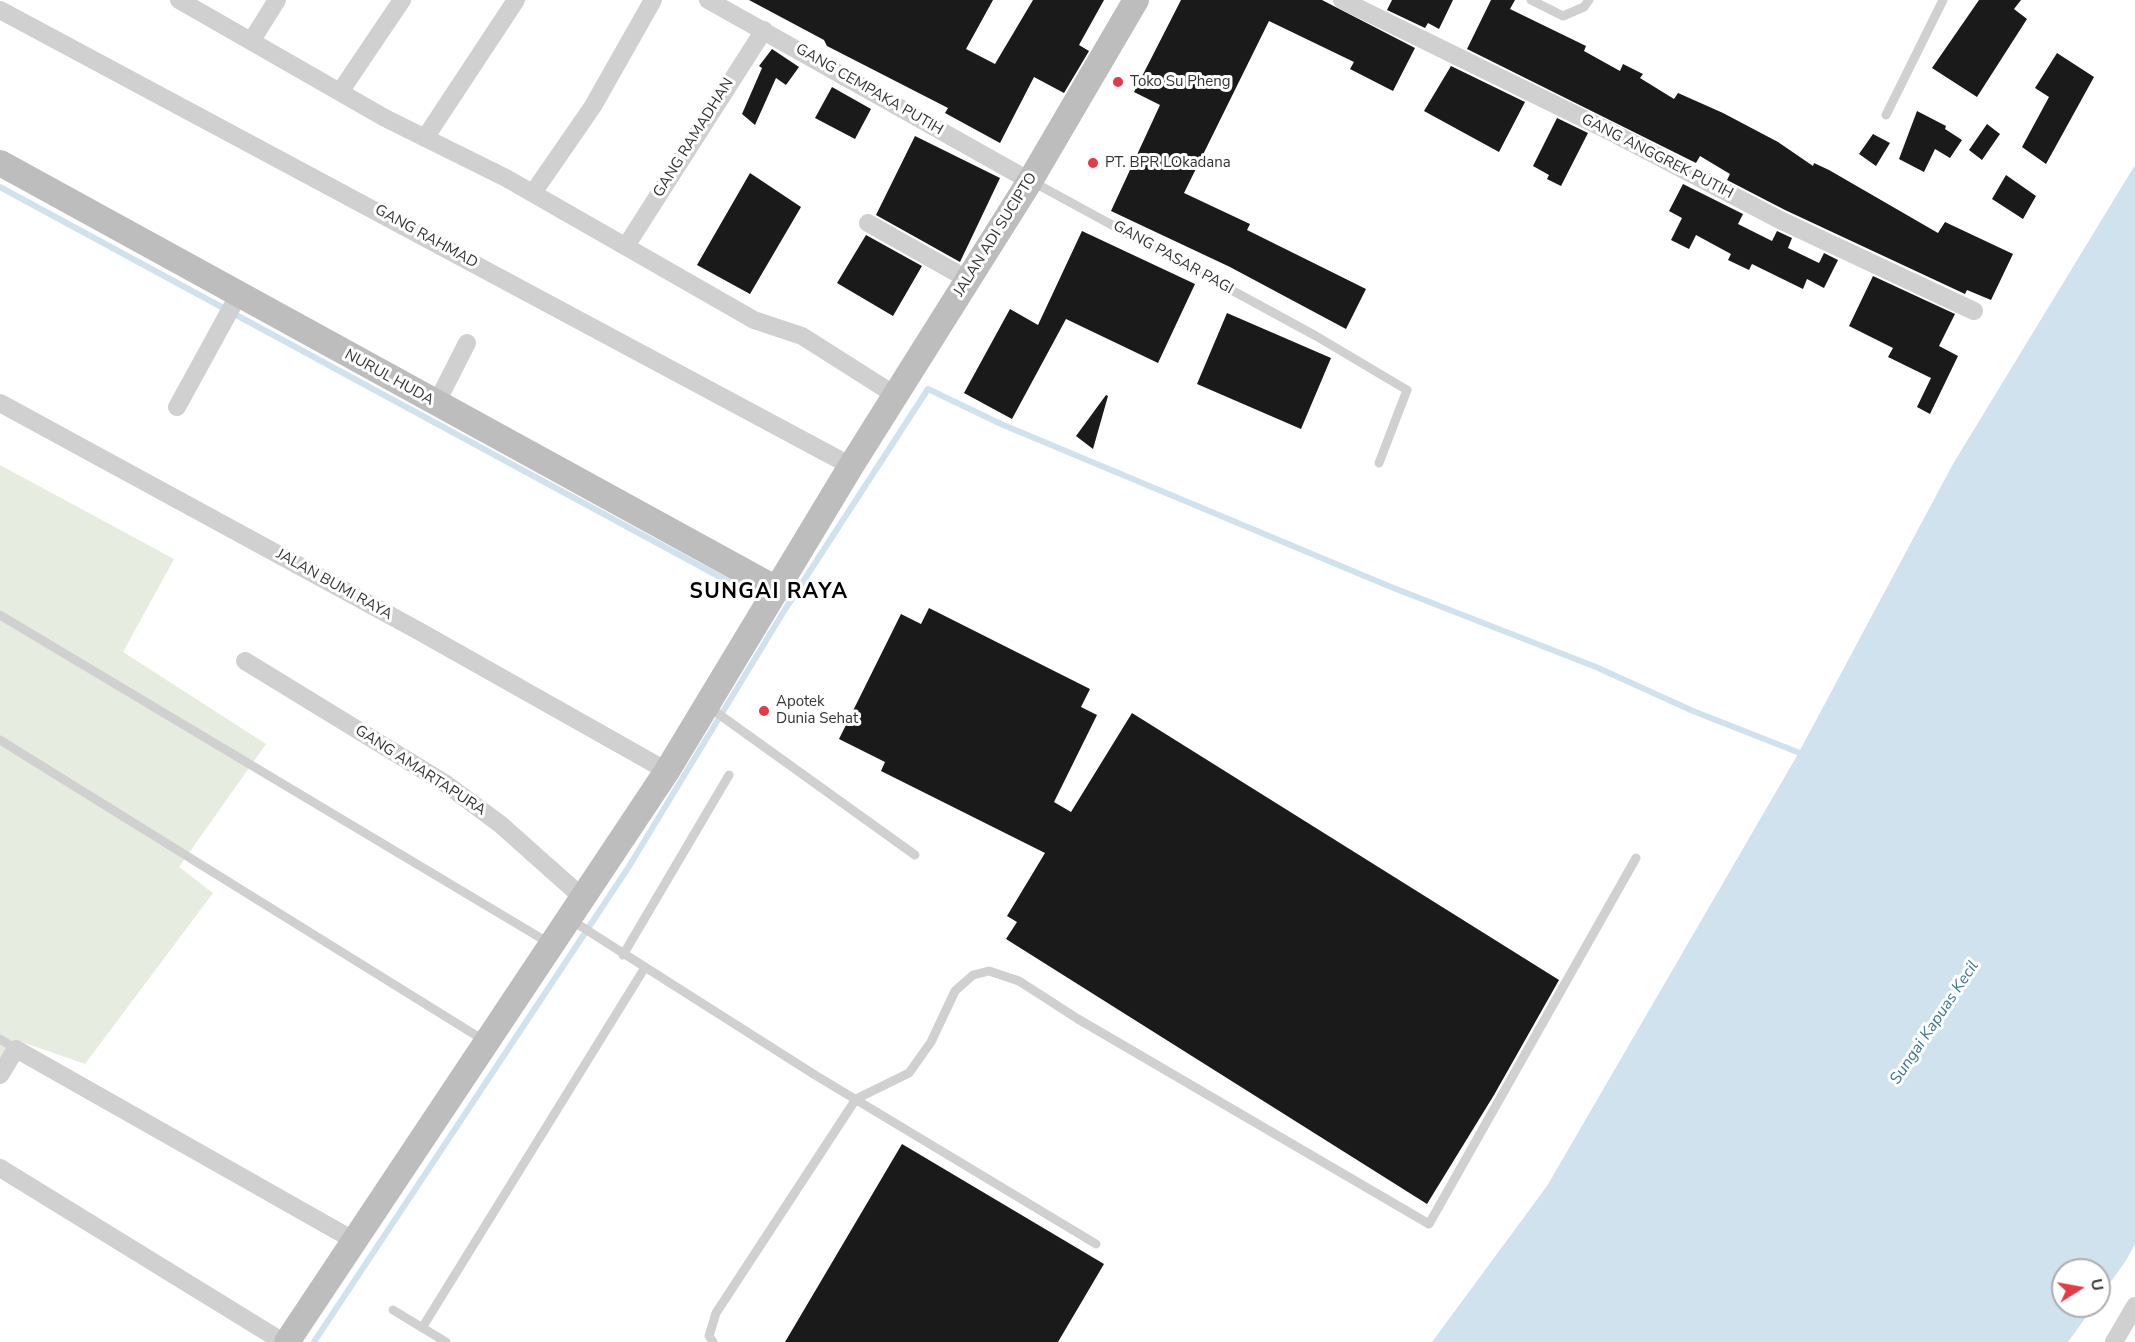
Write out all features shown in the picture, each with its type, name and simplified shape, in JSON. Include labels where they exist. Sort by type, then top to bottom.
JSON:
[{"type":"main road","name":"JALAN ADI SUCIPTO","points":[[285,1342],[553,946],[574,922],[582,897],[667,771],[851,466],[1030,181],[1128,2]]},
{"type":"main road","name":"NURUL HUDA","points":[[0,163],[778,590]]},
{"type":"street","points":[[178,0],[204,6],[252,40],[340,92],[424,138],[533,193],[754,320],[802,336],[895,395]]},
{"type":"street","points":[[252,40],[277,0]]},
{"type":"street","points":[[340,92],[402,0]]},
{"type":"street","points":[[424,138],[516,0]]},
{"type":"street","points":[[533,193],[593,106],[653,0]]},
{"type":"street","name":"GANG CEMPAKA PUTIH","points":[[708,0],[1030,181]]},
{"type":"street","name":"GANG ANGGREK PUTIH","points":[[1342,0],[1615,134],[1780,220],[1974,310]]},
{"type":"street","name":"GANG RAHMAD","points":[[0,10],[851,466]]},
{"type":"street","name":"GANG RAMADHAN","points":[[626,246],[764,30]]},
{"type":"street","points":[[868,223],[969,280]]},
{"type":"street","points":[[177,407],[239,294]]},
{"type":"street","points":[[436,404],[467,343]]},
{"type":"street","name":"JALAN BUMI RAYA","points":[[0,403],[417,630],[667,771]]},
{"type":"street","name":"GANG AMARTAPURA","points":[[245,661],[446,784],[500,824],[582,897]]},
{"type":"street","points":[[0,1075],[16,1049],[355,1241]]},
{"type":"street","points":[[0,1168],[285,1342]]},
{"type":"street","points":[[2114,1342],[2135,1306]]},
{"type":"lane","points":[[1531,0],[1563,16],[1584,7],[1589,0]]},
{"type":"lane","points":[[1886,115],[1943,0]]},
{"type":"lane","name":"GANG PASAR PAGI","points":[[1030,181],[1316,336],[1407,390],[1379,463]]},
{"type":"lane","points":[[0,615],[553,946]]},
{"type":"lane","points":[[713,710],[915,855]]},
{"type":"lane","points":[[0,740],[487,1043]]},
{"type":"lane","points":[[623,956],[729,775]]},
{"type":"lane","points":[[713,1342],[709,1336],[716,1313],[856,1099],[909,1074],[931,1042],[955,991],[973,975],[989,970],[1019,981],[1078,1019],[1429,1224],[1636,858]]},
{"type":"lane","points":[[574,922],[644,969],[1096,1244]]},
{"type":"lane","points":[[422,1328],[644,969]]},
{"type":"lane","points":[[0,1039],[16,1049]]},
{"type":"lane","points":[[393,1310],[446,1342]]},
{"type":"shaded area","points":[[0,465],[174,559],[123,652],[266,744],[179,867],[213,893],[85,1064],[19,1041],[0,1072]]},
{"type":"water","name":"Sungai Kapuas Kecil","points":[[2135,165],[2135,1244],[2125,1262],[2111,1281],[2111,1258],[2051,1258],[2051,1318],[2085,1318],[2068,1342],[1432,1342],[1547,1186],[1798,754],[1953,464]]},
{"type":"building","points":[[749,0],[993,0],[966,49],[995,64],[1033,0],[1104,0],[1079,45],[1089,51],[1064,93],[1034,77],[1000,143],[945,113],[948,108],[827,46],[824,40]]},
{"type":"building","points":[[1181,0],[1322,0],[1415,48],[1393,91],[1350,69],[1354,62],[1269,21],[1184,193],[1250,224],[1247,230],[1366,289],[1346,329],[1230,267],[1111,211],[1160,105],[1134,92]]},
{"type":"building","points":[[1392,0],[1453,0],[1439,29],[1428,23],[1425,28],[1387,10]]},
{"type":"building","points":[[1491,0],[1515,0],[1510,9],[1586,46],[1584,51],[1620,71],[1623,64],[1643,74],[1640,78],[1674,99],[1678,93],[1723,113],[1778,142],[1813,166],[1814,163],[1829,170],[1938,233],[1945,222],[2013,254],[1991,300],[1967,290],[1965,294],[1785,210],[1727,180],[1730,174],[1700,156],[1696,163],[1467,49]]},
{"type":"building","points":[[1979,0],[2021,0],[2014,9],[2027,19],[1977,97],[1932,68]]},
{"type":"building","points":[[772,49],[799,67],[786,85],[776,78],[755,125],[742,114],[762,68],[759,66]]},
{"type":"building","points":[[2057,53],[2094,77],[2046,164],[2022,147],[2049,97],[2035,88]]},
{"type":"building","points":[[1451,66],[1525,102],[1499,152],[1424,111]]},
{"type":"building","points":[[832,87],[871,109],[855,139],[815,118]]},
{"type":"building","points":[[1917,111],[1946,126],[1945,129],[1962,140],[1950,158],[1935,149],[1924,172],[1899,159]]},
{"type":"building","points":[[1557,118],[1588,133],[1561,186],[1547,179],[1549,175],[1533,166]]},
{"type":"building","points":[[1987,124],[2000,134],[1982,160],[1969,150]]},
{"type":"building","points":[[1873,134],[1890,143],[1876,166],[1859,154]]},
{"type":"building","points":[[915,136],[1000,178],[960,262],[876,215]]},
{"type":"building","points":[[750,173],[801,207],[750,294],[697,265]]},
{"type":"building","points":[[2006,175],[2036,196],[2023,219],[1992,199]]},
{"type":"building","points":[[1683,184],[1743,214],[1738,224],[1772,241],[1777,231],[1792,238],[1788,248],[1819,263],[1824,253],[1838,260],[1824,288],[1807,279],[1803,289],[1752,264],[1749,270],[1728,260],[1731,254],[1696,235],[1689,249],[1671,240],[1682,218],[1669,211]]},
{"type":"building","points":[[1082,231],[1195,284],[1158,363],[1066,319],[1012,419],[964,393],[1010,309],[1038,325]]},
{"type":"building","points":[[866,235],[922,266],[893,316],[837,283]]},
{"type":"building","points":[[1873,276],[1955,314],[1939,346],[1958,356],[1930,414],[1917,407],[1931,378],[1888,357],[1893,348],[1849,326]]},
{"type":"building","points":[[1227,313],[1331,358],[1301,429],[1197,384]]},
{"type":"building","points":[[1106,395],[1108,396],[1093,449],[1076,436]]},
{"type":"building","points":[[929,608],[1090,689],[1081,707],[1097,715],[1054,802],[1071,812],[1132,713],[1559,980],[1494,1095],[1427,1204],[1006,939],[1017,922],[1007,916],[1045,853],[881,771],[885,762],[839,739],[901,614],[921,624]]},
{"type":"building","points":[[902,1144],[1104,1264],[1058,1342],[785,1342]]},
{"type":"waterway","points":[[0,187],[744,590]]},
{"type":"waterway","points":[[314,1342],[628,868],[784,611],[928,389],[1001,424],[1391,587],[1596,667],[1693,711],[1805,755]]},
{"type":"place","name":"Toko Su Pheng","points":[[1118,82]]},
{"type":"place","name":"PT. BPR LOkadana","points":[[1093,163]]},
{"type":"place","name":"Apotek Dunia Sehat","points":[[764,711]]},
{"type":"district","name":"SUNGAI RAYA","points":[[769,593]]}]
